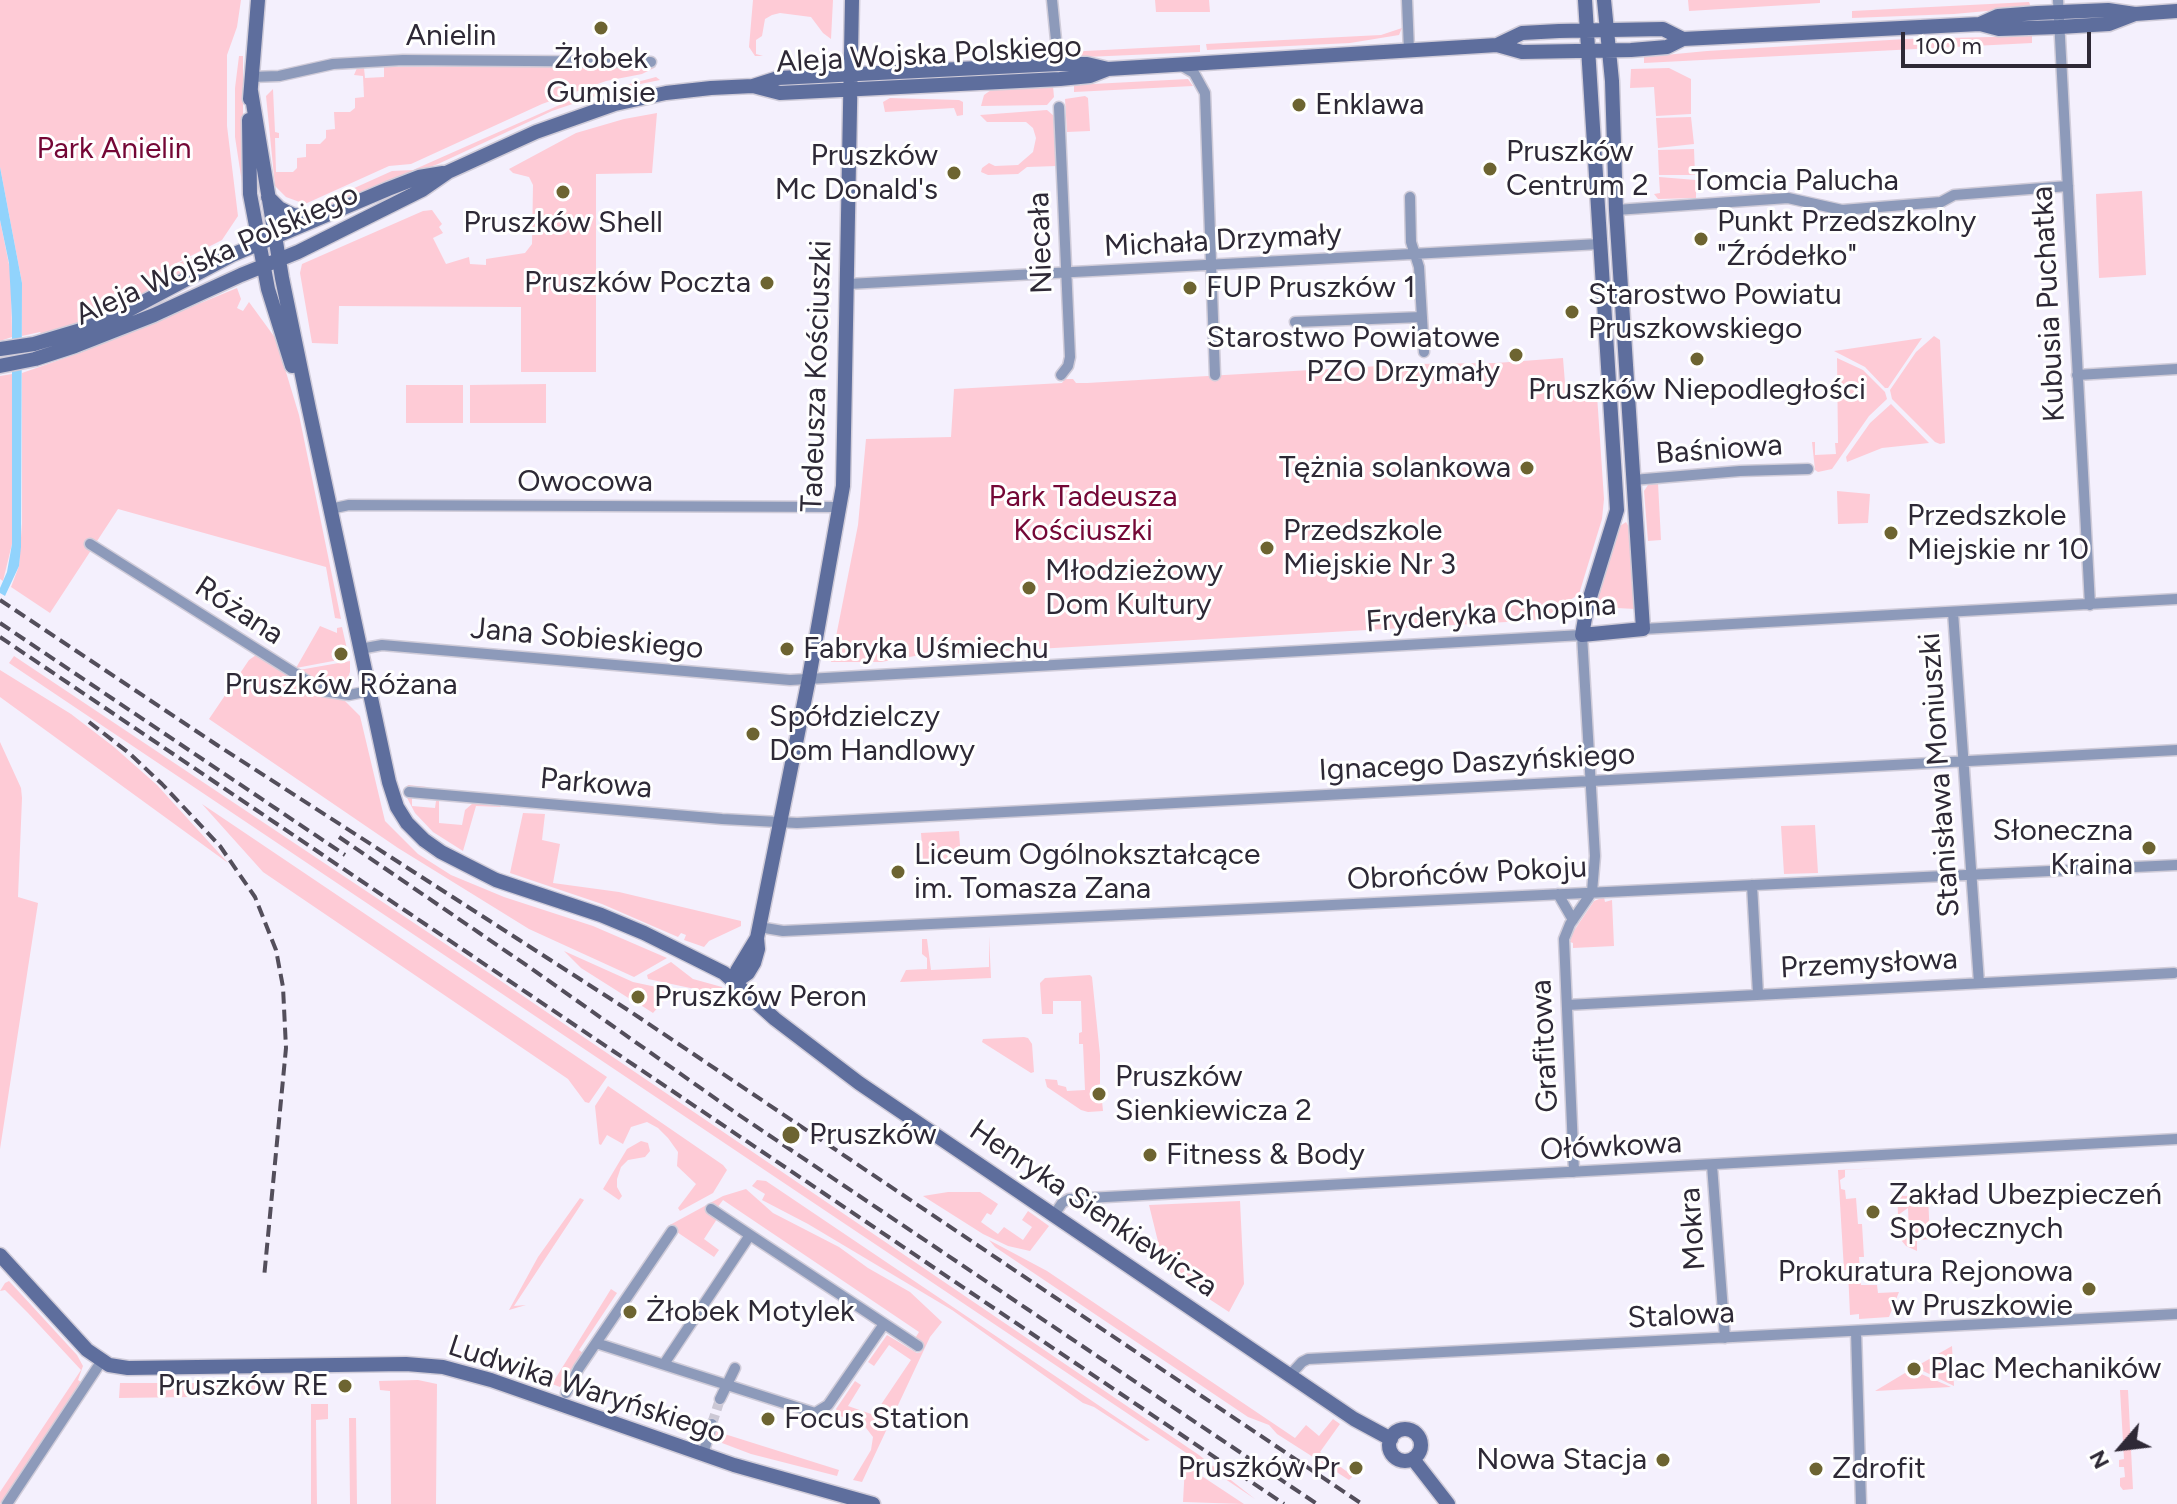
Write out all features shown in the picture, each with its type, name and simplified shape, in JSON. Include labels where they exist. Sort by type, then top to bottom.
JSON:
[{"type":"street","points":[[258,0],[248,181],[275,313],[309,409]]},
{"type":"street","name":"Tadeusza Kościuszki","points":[[735,982],[748,973],[758,949],[758,933],[840,507],[845,436],[852,0]]},
{"type":"street","points":[[1052,0],[1056,40]]},
{"type":"street","points":[[1407,0],[1409,51]]},
{"type":"street","points":[[1585,0],[1617,510],[1587,607],[1582,635],[1595,856],[1592,892]]},
{"type":"street","points":[[1604,0],[1643,629]]},
{"type":"street","name":"Aleja Wojska Polskiego","points":[[2,348],[34,351],[154,315],[422,190],[448,172],[550,127],[615,104],[666,93],[753,86],[780,93],[850,82],[1060,79],[1090,76],[1108,69],[1497,45],[1522,52],[1608,50],[1667,47],[1683,39],[1980,24],[1999,29],[2058,13],[2109,24],[2135,14],[2177,11]]},
{"type":"street","name":"Kubusia Puchatka","points":[[2058,13],[2090,605]]},
{"type":"street","name":"Aleja Wojska Polskiego","points":[[1497,45],[1522,33],[1587,30],[1663,29],[1683,39]]},
{"type":"street","name":"Anielin","points":[[251,84],[333,64],[403,60],[651,62]]},
{"type":"street","points":[[1180,65],[1194,73],[1205,93],[1215,375]]},
{"type":"street","points":[[251,84],[275,238],[309,409]]},
{"type":"street","name":"Niecała","points":[[1059,107],[1070,357],[1061,375]]},
{"type":"street","points":[[1594,148],[1615,148]]},
{"type":"street","name":"Aleja Wojska Polskiego","points":[[2,366],[121,314],[207,267],[259,244],[419,177],[448,172]]},
{"type":"street","name":"Tomcia Palucha","points":[[1616,210],[1788,198],[1842,210],[1941,202],[1954,195],[2068,186]]},
{"type":"street","points":[[268,197],[279,208],[293,215],[324,217]]},
{"type":"street","points":[[1410,197],[1411,242],[1419,267],[1424,352]]},
{"type":"street","name":"Michała Drzymały","points":[[848,284],[1600,244]]},
{"type":"street","points":[[1295,322],[1422,317]]},
{"type":"street","points":[[2077,375],[2177,369]]},
{"type":"street","name":"Henryka Sienkiewicza","points":[[309,409],[389,782],[397,807],[424,840],[496,880],[601,915],[644,933],[735,982],[775,1019],[859,1083],[1354,1419],[1391,1439]]},
{"type":"street","name":"Baśniowa","points":[[1633,480],[1765,469],[1808,469]]},
{"type":"street","name":"Owocowa","points":[[330,509],[349,505],[840,507]]},
{"type":"street","points":[[1617,510],[1635,510]]},
{"type":"street","name":"Różana","points":[[90,544],[323,691],[345,695],[369,691]]},
{"type":"street","name":"Fryderyka Chopina","points":[[809,678],[1079,665],[2177,599]]},
{"type":"street","name":"Stanisława Moniuszki","points":[[1953,612],[1979,983]]},
{"type":"street","name":"Jana Sobieskiego","points":[[360,649],[382,645],[790,680],[809,678]]},
{"type":"street","name":"Ignacego Daszyńskiego","points":[[779,823],[2177,750]]},
{"type":"street","name":"Parkowa","points":[[409,792],[779,823]]},
{"type":"street","name":"Obrońców Pokoju","points":[[758,933],[2177,865]]},
{"type":"street","points":[[1752,885],[1758,994]]},
{"type":"street","name":"Grafitowa","points":[[1574,1172],[1564,939],[1592,892]]},
{"type":"street","points":[[1558,894],[1573,920]]},
{"type":"street","name":"Przemysłowa","points":[[1567,1005],[2174,973]]},
{"type":"street","name":"Ołówkowa","points":[[1054,1215],[1069,1199],[2177,1139]]},
{"type":"street","name":"Mokra","points":[[1712,1165],[1725,1338]]},
{"type":"street","points":[[711,1209],[918,1346]]},
{"type":"street","points":[[566,1393],[672,1231]]},
{"type":"street","points":[[664,1364],[750,1235]]},
{"type":"street","points":[[0,1255],[101,1362],[7,1504]]},
{"type":"street","name":"Stalowa","points":[[1291,1374],[1308,1359],[2177,1314]]},
{"type":"street","points":[[596,1343],[808,1411],[822,1411],[884,1324]]},
{"type":"street","points":[[1856,1331],[1861,1504]]},
{"type":"street","name":"Ludwika Waryńskiego","points":[[101,1362],[128,1368],[372,1364],[435,1366],[491,1380],[703,1454],[866,1503]]},
{"type":"street","points":[[720,1399],[735,1368]]},
{"type":"street","points":[[703,1454],[712,1424]]},
{"type":"street","points":[[1398,1431],[1413,1432],[1421,1446],[1413,1459],[1403,1461],[1393,1455],[1389,1445],[1391,1439],[1398,1431]]},
{"type":"street","points":[[1413,1459],[1448,1504]]},
{"type":"green space","name":"Park Anielin","points":[[0,0],[241,0],[237,27],[227,55],[227,126],[238,216],[222,240],[167,268],[218,246],[221,252],[126,304],[77,325],[42,335],[40,332],[22,336],[22,283],[0,167]]},
{"type":"green space","points":[[753,0],[833,0],[831,39],[811,17],[780,13],[765,19],[762,36],[756,40],[756,54],[763,56],[755,56],[749,47]]},
{"type":"green space","points":[[1155,0],[1209,0],[1210,12],[1156,12]]},
{"type":"green space","points":[[1688,0],[1820,0],[1820,3],[1689,11]]},
{"type":"green space","points":[[2029,2],[2031,7],[1852,18],[1852,11]]},
{"type":"green space","points":[[1402,28],[1399,35],[1350,43],[1207,50],[1206,44],[1381,35]]},
{"type":"green space","points":[[2032,36],[2032,43],[1644,63],[1644,57],[1707,51],[1906,39]]},
{"type":"green space","points":[[1200,45],[1200,52],[1063,58],[1066,52]]},
{"type":"green space","points":[[239,56],[243,56],[243,178],[248,222],[235,137],[235,88]]},
{"type":"green space","points":[[384,67],[656,67],[542,104],[411,164],[389,166],[305,204],[286,197],[275,186],[266,96],[273,89],[275,132],[279,133],[279,138],[275,138],[276,172],[293,172],[297,168],[297,158],[306,157],[306,144],[320,144],[326,138],[326,130],[335,129],[334,112],[350,112],[355,108],[355,98],[364,97],[363,76],[354,75],[357,68],[364,68],[365,78],[384,77]]},
{"type":"green space","points":[[1669,68],[1691,79],[1691,114],[1656,116],[1654,87],[1630,88],[1631,69]]},
{"type":"green space","points":[[656,77],[660,80],[616,89],[552,111],[438,164],[319,208],[300,211],[292,207],[310,208],[392,171],[413,170],[573,99]]},
{"type":"green space","points":[[1188,79],[1193,86],[1074,92],[1074,85]]},
{"type":"green space","points":[[1053,86],[1054,97],[1047,105],[981,106],[984,95],[991,90]]},
{"type":"green space","points":[[890,98],[959,100],[963,102],[963,115],[957,116],[954,108],[885,112],[883,102]]},
{"type":"green space","points":[[1088,98],[1090,131],[1067,132],[1065,99]]},
{"type":"green space","points":[[1047,110],[1054,116],[1057,166],[1027,167],[1018,174],[988,175],[981,172],[989,163],[995,166],[1018,165],[1033,152],[1036,138],[1033,128],[1026,122],[987,122],[980,115]]},
{"type":"green space","points":[[657,113],[652,173],[596,174],[596,372],[521,372],[521,307],[339,306],[338,344],[312,343],[300,273],[302,264],[423,211],[432,210],[442,224],[439,227],[443,233],[433,238],[446,264],[469,257],[470,264],[486,265],[486,259],[525,253],[532,244],[533,185],[529,177],[509,169],[576,133]]},
{"type":"green space","points":[[1691,117],[1694,144],[1658,148],[1656,118]]},
{"type":"green space","points":[[1694,149],[1695,175],[1659,175],[1658,150]]},
{"type":"green space","points":[[1659,177],[1696,180],[1696,198],[1658,199],[1654,194],[1660,193]]},
{"type":"green space","points":[[2142,191],[2146,275],[2099,278],[2096,194]]},
{"type":"green space","points":[[0,220],[11,274],[12,337],[0,341]]},
{"type":"green space","points":[[237,288],[241,299],[237,308],[243,311],[249,302],[276,339],[299,415],[341,619],[335,618],[326,567],[118,509],[50,613],[11,587],[19,566],[22,523],[22,373],[82,352]]},
{"type":"green space","points":[[1934,336],[1940,340],[1945,443],[1940,444],[1892,399],[1890,390],[1916,352]]},
{"type":"green space","points":[[1922,338],[1888,388],[1865,367],[1834,351]]},
{"type":"green space","name":"Park Tadeusza Kościuszki","points":[[1563,358],[1566,396],[1597,395],[1604,499],[1602,519],[1579,594],[1541,620],[915,656],[881,662],[831,662],[858,525],[866,439],[951,437],[954,389],[1062,383],[1065,379],[1087,383]]},
{"type":"green space","points":[[1837,358],[1863,370],[1885,392],[1887,399],[1869,416],[1832,469],[1818,472],[1815,470],[1812,442],[1815,442],[1815,455],[1836,454],[1835,443],[1838,443]]},
{"type":"green space","points":[[12,374],[12,544],[3,581],[0,579],[0,376]]},
{"type":"green space","points":[[546,384],[546,423],[470,423],[470,385]]},
{"type":"green space","points":[[406,385],[463,385],[463,423],[406,423]]},
{"type":"green space","points":[[1891,404],[1929,443],[1882,448],[1847,462],[1846,457],[1870,423]]},
{"type":"green space","points":[[1658,483],[1661,540],[1648,541],[1644,491],[1648,485]]},
{"type":"green space","points":[[1837,491],[1870,494],[1868,523],[1838,524]]},
{"type":"green space","points":[[1626,522],[1630,529],[1635,609],[1595,606],[1620,526]]},
{"type":"green space","points":[[320,626],[337,633],[337,628],[342,627],[349,658],[296,668]]},
{"type":"green space","points":[[256,655],[317,692],[345,701],[360,716],[385,821],[418,854],[451,875],[504,897],[593,926],[667,958],[634,977],[529,929],[398,848],[209,719],[249,660]]},
{"type":"green space","points":[[14,656],[498,979],[1199,1455],[1255,1499],[9,663]]},
{"type":"green space","points":[[350,661],[350,672],[343,690],[325,687],[298,672],[299,670]]},
{"type":"green space","points":[[0,670],[71,714],[114,747],[157,785],[228,863],[0,697]]},
{"type":"green space","points":[[0,742],[21,788],[18,897],[38,903],[0,1149]]},
{"type":"green space","points":[[408,785],[427,787],[412,797],[412,806],[435,808],[439,800],[439,823],[462,825],[465,810],[473,803],[501,807],[476,806],[463,851],[433,832],[415,813],[404,792]]},
{"type":"green space","points":[[202,804],[607,1077],[589,1103],[568,1079],[263,872]]},
{"type":"green space","points":[[523,813],[545,814],[542,840],[560,844],[553,883],[619,892],[741,921],[741,926],[709,941],[704,947],[684,940],[686,935],[681,933],[678,937],[602,904],[510,873]]},
{"type":"green space","points":[[1815,825],[1818,873],[1784,874],[1781,826]]},
{"type":"green space","points":[[959,831],[961,859],[923,860],[921,833]]},
{"type":"green space","points":[[1604,897],[1605,902],[1612,900],[1614,946],[1573,948],[1570,942],[1573,932],[1594,901]]},
{"type":"green space","points":[[989,936],[991,978],[900,982],[906,970],[927,969],[927,958],[922,954],[922,939],[927,939],[931,970],[989,967]]},
{"type":"green space","points":[[564,951],[633,982],[661,988],[667,997],[653,1013],[639,1004],[643,997],[635,992],[630,999],[581,968]]},
{"type":"green space","points":[[671,962],[693,979],[722,987],[723,995],[648,979],[647,975]]},
{"type":"green space","points":[[1090,975],[1100,1055],[1100,1084],[1096,1088],[1096,1100],[1102,1101],[1103,1111],[1088,1112],[1047,1087],[1045,1079],[1057,1080],[1058,1085],[1066,1087],[1067,1091],[1085,1090],[1083,1044],[1079,1044],[1079,1033],[1082,1032],[1081,1001],[1053,1001],[1053,1014],[1042,1014],[1040,983],[1045,978]]},
{"type":"green space","points":[[1024,1037],[1032,1044],[1034,1072],[1031,1073],[982,1042],[983,1039]]},
{"type":"green space","points":[[608,1086],[723,1165],[727,1170],[713,1193],[680,1211],[678,1208],[696,1184],[677,1166],[678,1152],[668,1138],[647,1122],[631,1127],[623,1144],[607,1135],[599,1144],[595,1106]]},
{"type":"green space","points":[[641,1141],[648,1143],[650,1151],[645,1157],[628,1160],[621,1167],[617,1179],[622,1196],[619,1200],[603,1189],[627,1149]]},
{"type":"green space","points":[[1883,1168],[1845,1170],[1845,1177],[1840,1180],[1846,1199],[1856,1198],[1858,1224],[1862,1224],[1864,1257],[1859,1257],[1861,1285],[1877,1285],[1878,1293],[1899,1292],[1889,1317],[1859,1319],[1859,1314],[1850,1315],[1838,1170]]},
{"type":"green space","points":[[757,1180],[766,1181],[1150,1440],[1146,1441],[1083,1403],[952,1310],[762,1200],[765,1194],[752,1186]]},
{"type":"green space","points":[[1902,1186],[1903,1196],[1928,1195],[1930,1239],[1917,1240],[1917,1251],[1901,1240],[1909,1232],[1908,1208],[1898,1215],[1897,1190]]},
{"type":"green space","points":[[746,1189],[773,1213],[839,1247],[910,1292],[942,1322],[930,1337],[862,1482],[853,1480],[871,1450],[873,1437],[863,1424],[840,1416],[836,1409],[855,1381],[861,1385],[848,1406],[874,1415],[911,1360],[889,1345],[874,1366],[868,1362],[887,1335],[917,1353],[921,1352],[914,1340],[919,1332],[723,1200],[717,1208],[712,1204],[707,1212],[717,1219],[704,1239],[719,1250],[714,1257],[668,1226],[723,1196]]},
{"type":"green space","points":[[980,1192],[998,1204],[991,1215],[987,1213],[981,1222],[998,1234],[1004,1227],[1023,1240],[1032,1227],[1022,1220],[1028,1211],[1049,1226],[1030,1251],[1008,1246],[923,1196]]},
{"type":"green space","points":[[580,1198],[584,1200],[514,1306],[526,1305],[509,1310],[538,1257]]},
{"type":"green space","points":[[1240,1201],[1244,1284],[1229,1312],[1165,1270],[1149,1205]]},
{"type":"green space","points":[[989,1240],[1047,1271],[1295,1438],[1306,1425],[1319,1436],[1333,1419],[1340,1424],[1320,1452],[1353,1476],[1349,1480],[1277,1434],[1269,1425],[1248,1417]]},
{"type":"green space","points":[[9,1281],[77,1355],[83,1366],[78,1380],[81,1382],[0,1504],[0,1492],[81,1370],[5,1290],[0,1291]]},
{"type":"green space","points":[[611,1289],[617,1293],[579,1350],[583,1353],[560,1387],[552,1384]]},
{"type":"green space","points":[[1952,1346],[1954,1386],[1917,1368],[1917,1366]]},
{"type":"green space","points":[[1912,1370],[1951,1387],[1875,1391],[1905,1373]]},
{"type":"green space","points":[[418,1380],[437,1384],[436,1504],[391,1504],[390,1391],[380,1390],[379,1381]]},
{"type":"green space","points":[[120,1383],[266,1383],[261,1396],[119,1398]]},
{"type":"green space","points":[[2120,1390],[2128,1390],[2133,1489],[2123,1490],[2120,1478],[2125,1477],[2124,1467],[2119,1467],[2119,1460],[2124,1459]]},
{"type":"green space","points":[[311,1404],[328,1404],[328,1419],[316,1420],[317,1504],[311,1504]]},
{"type":"green space","points":[[349,1418],[356,1418],[357,1504],[350,1504]]},
{"type":"green space","points":[[715,1431],[839,1470],[837,1476],[751,1454],[722,1443],[724,1437],[718,1435],[715,1441],[712,1440]]},
{"type":"green space","points":[[1185,1465],[1244,1504],[1183,1502]]},
{"type":"water","points":[[0,167],[22,283],[21,547],[19,566],[5,596],[0,593],[0,588],[7,572],[12,544],[12,318],[9,263],[0,220]]},
{"type":"tunnel","points":[[712,1424],[720,1399]]},
{"type":"railway","points":[[0,600],[217,745],[631,1012],[1362,1504]]},
{"type":"railway","points":[[0,623],[345,855]]},
{"type":"railway","points":[[0,637],[1284,1504]]},
{"type":"railway","points":[[89,722],[162,784],[220,846],[255,897],[276,950],[283,987],[286,1048],[264,1278]]},
{"type":"railway","points":[[339,837],[736,1113],[1317,1504]]},
{"type":"place","name":"Żłobek Gumisie","points":[[601,28]]},
{"type":"place","name":"Enklawa","points":[[1299,105]]},
{"type":"place","name":"Pruszków Centrum 2","points":[[1490,169]]},
{"type":"place","name":"Pruszków Mc Donald's","points":[[954,173]]},
{"type":"place","name":"Pruszków Shell","points":[[563,192]]},
{"type":"place","name":"Punkt Przedszkolny \"Źródełko\"","points":[[1701,239]]},
{"type":"place","name":"Pruszków Poczta","points":[[767,283]]},
{"type":"place","name":"FUP Pruszków 1","points":[[1190,288]]},
{"type":"place","name":"Starostwo Powiatu Pruszkowskiego","points":[[1572,312]]},
{"type":"place","name":"Starostwo Powiatowe PZO Drzymały","points":[[1516,355]]},
{"type":"place","name":"Pruszków Niepodległości","points":[[1697,359]]},
{"type":"place","name":"Tężnia solankowa","points":[[1527,468]]},
{"type":"place","name":"Przedszkole Miejskie nr 10","points":[[1891,533]]},
{"type":"place","name":"Przedszkole Miejskie Nr 3","points":[[1267,548]]},
{"type":"place","name":"Młodzieżowy Dom Kultury","points":[[1029,588]]},
{"type":"place","name":"Fabryka Uśmiechu","points":[[787,649]]},
{"type":"place","name":"Pruszków Różana","points":[[341,654]]},
{"type":"place","name":"Spółdzielczy Dom Handlowy","points":[[753,734]]},
{"type":"place","name":"Słoneczna Kraina","points":[[2149,848]]},
{"type":"place","name":"Liceum Ogólnokształcące im. Tomasza Zana","points":[[898,872]]},
{"type":"place","name":"Pruszków Peron","points":[[638,997]]},
{"type":"place","name":"Pruszków Sienkiewicza 2","points":[[1099,1094]]},
{"type":"place","name":"Pruszków","points":[[791,1135]]},
{"type":"place","name":"Fitness & Body","points":[[1150,1155]]},
{"type":"place","name":"Zakład Ubezpieczeń Społecznych","points":[[1873,1212]]},
{"type":"place","name":"Prokuratura Rejonowa w Pruszkowie","points":[[2089,1289]]},
{"type":"place","name":"Żłobek Motylek","points":[[630,1312]]},
{"type":"place","name":"Plac Mechaników","points":[[1914,1369]]},
{"type":"place","name":"Pruszków RE","points":[[345,1386]]},
{"type":"place","name":"Focus Station","points":[[768,1419]]},
{"type":"place","name":"Nowa Stacja","points":[[1663,1460]]},
{"type":"place","name":"Pruszków Pr","points":[[1356,1468]]},
{"type":"place","name":"Zdrofit","points":[[1816,1469]]}]
